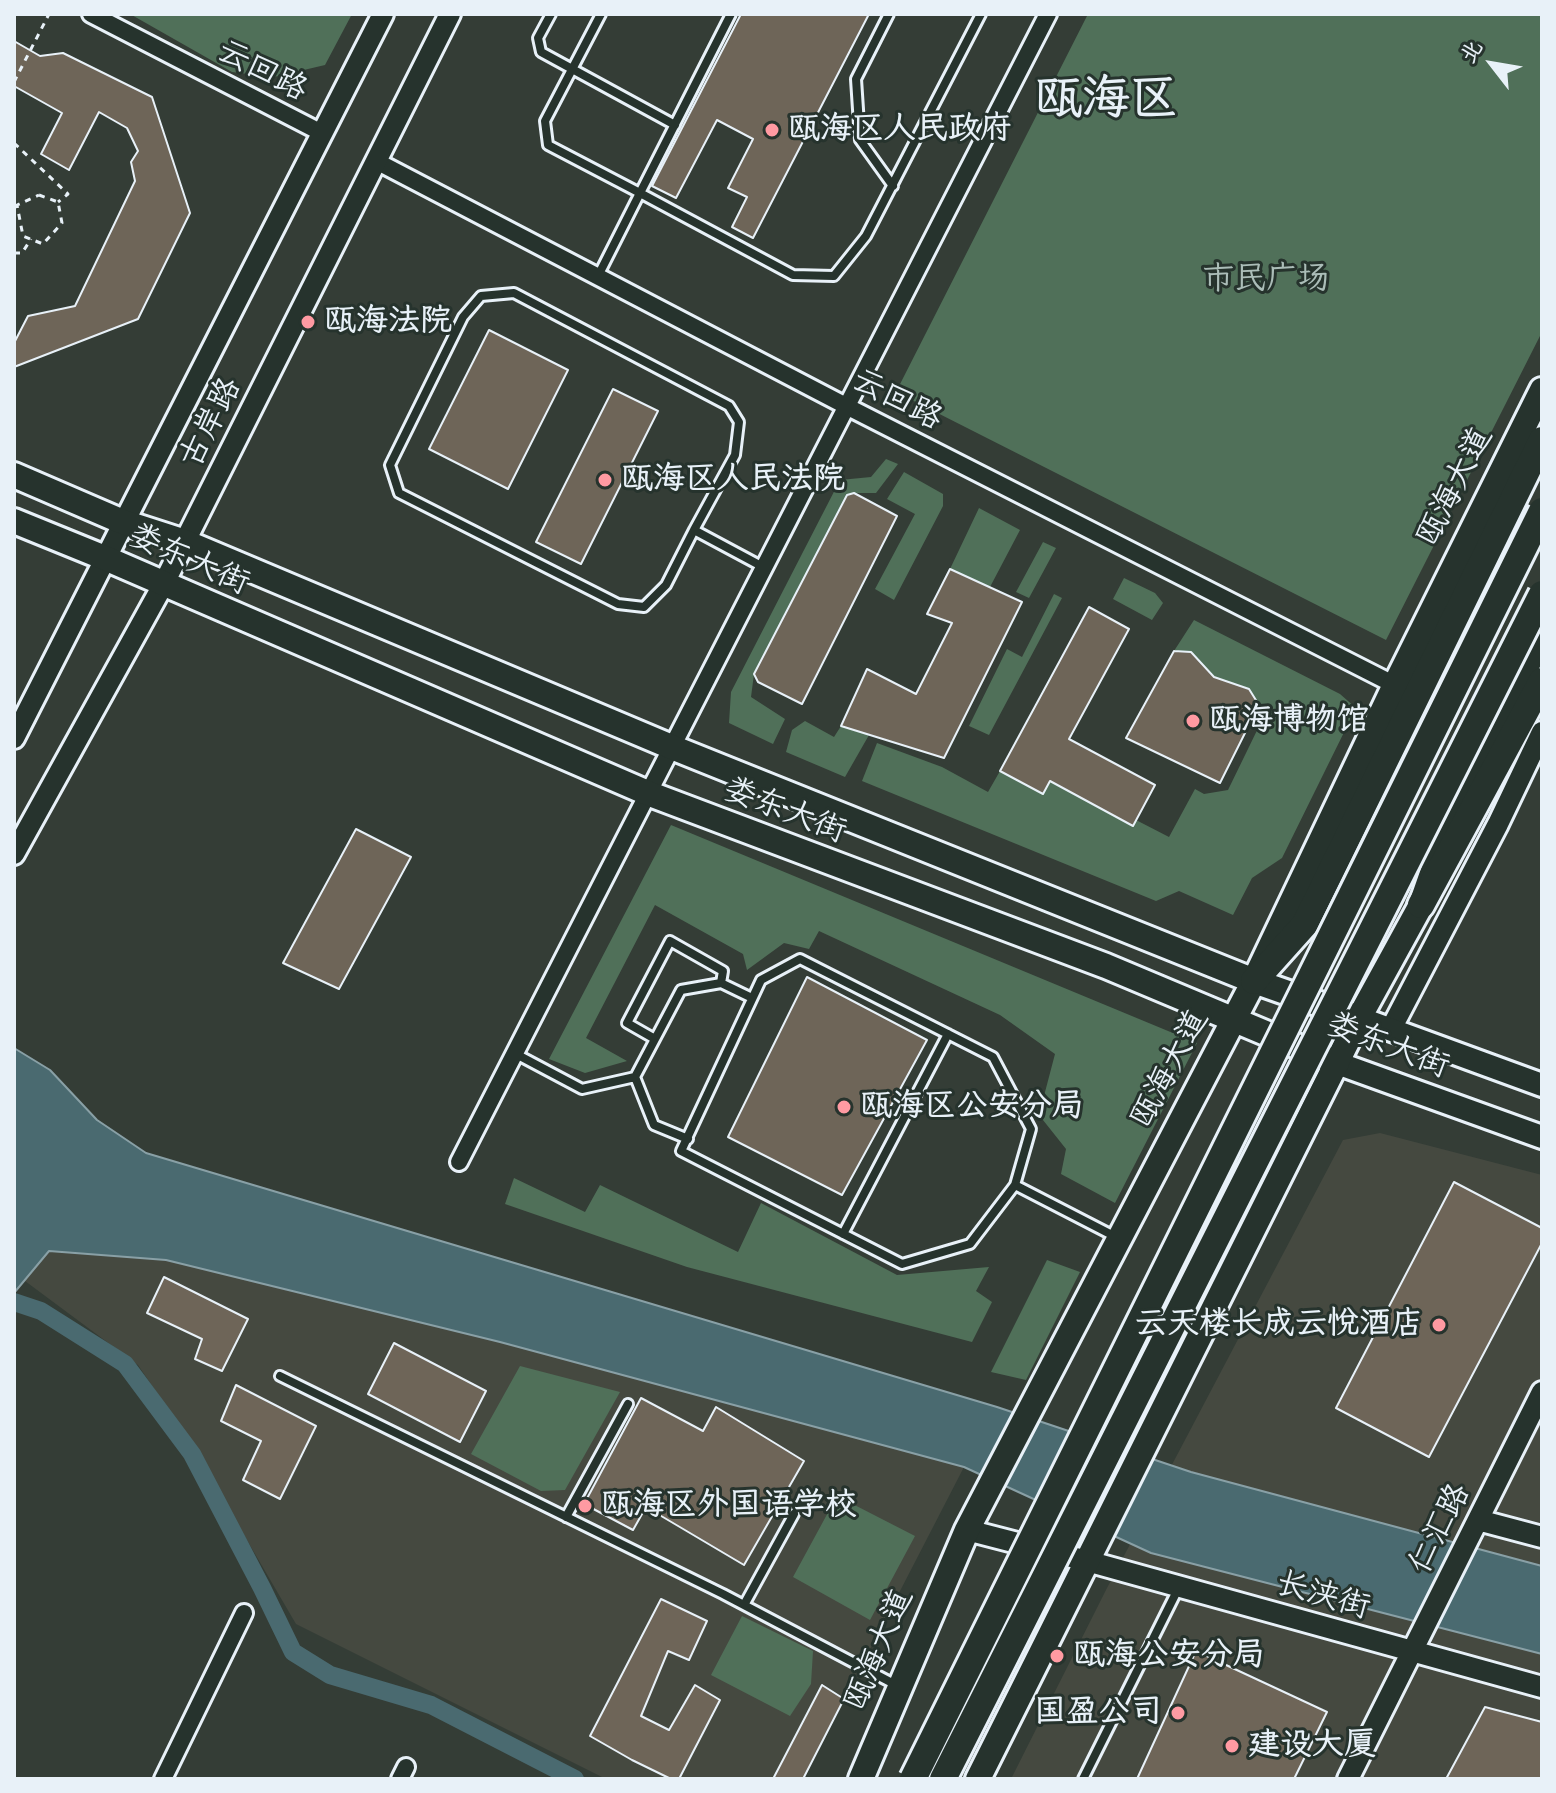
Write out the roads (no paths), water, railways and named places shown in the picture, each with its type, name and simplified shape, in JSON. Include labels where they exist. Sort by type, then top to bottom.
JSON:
[{"type":"highway","points":[[1254,981],[1305,924],[1542,440]]},
{"type":"highway","points":[[913,1779],[1542,511]]},
{"type":"highway","points":[[943,1779],[1542,594]]},
{"type":"highway","points":[[1421,905],[1533,724],[1542,681]]},
{"type":"main road","name":"瓯海大道","points":[[861,1779],[967,1530],[1254,981],[1395,685],[1542,390]]},
{"type":"main road","name":"娄东大街","points":[[14,475],[123,522],[185,542],[674,748],[1254,981],[1542,1085]]},
{"type":"main road","name":"娄东大街","points":[[14,521],[650,794],[1106,966],[1337,1063],[1542,1137]]},
{"type":"main road","points":[[978,1779],[1359,1018],[1421,905],[1452,816],[1542,636]]},
{"type":"street","name":"云回路","points":[[91,14],[322,133]]},
{"type":"street","name":"古岸路","points":[[14,738],[383,14]]},
{"type":"street","name":"古岸路","points":[[14,854],[163,585],[450,14]]},
{"type":"street","points":[[459,1162],[1048,14]]},
{"type":"street","name":"云回路","points":[[376,161],[848,407],[1395,685]]},
{"type":"street","points":[[1391,1029],[1498,824],[1533,724]]},
{"type":"street","name":"仁汇路","points":[[1348,1779],[1542,1392]]},
{"type":"street","points":[[1478,1520],[1542,1537]]},
{"type":"street","name":"长浃街","points":[[967,1530],[1542,1687]]},
{"type":"street","points":[[163,1779],[244,1613]]},
{"type":"lane","points":[[551,14],[538,38],[541,52],[675,125]]},
{"type":"lane","points":[[601,14],[545,121],[548,145],[793,275],[834,276],[866,236],[981,14]]},
{"type":"lane","points":[[598,276],[731,14]]},
{"type":"lane","points":[[889,14],[856,79],[860,140],[893,186]]},
{"type":"lane","points":[[514,293],[729,406],[739,422],[735,455],[694,530],[666,585],[644,607],[618,604],[399,493],[390,465],[463,317],[481,296],[514,293]]},
{"type":"lane","points":[[694,530],[766,568]]},
{"type":"lane","points":[[655,1039],[627,1023],[670,941],[723,971],[721,983]]},
{"type":"lane","points":[[800,959],[948,1034],[993,1057],[1031,1129],[1015,1185],[970,1244],[902,1264],[681,1151],[761,980],[800,959]]},
{"type":"lane","points":[[688,1139],[654,1125],[635,1077],[681,990],[721,983],[752,998]]},
{"type":"lane","points":[[843,1234],[948,1034]]},
{"type":"lane","points":[[516,1054],[582,1089],[635,1077]]},
{"type":"lane","points":[[1015,1185],[1120,1239]]},
{"type":"lane","points":[[280,1376],[744,1605],[901,1688]]},
{"type":"lane","points":[[566,1517],[628,1404]]},
{"type":"lane","points":[[744,1605],[794,1514]]},
{"type":"lane","points":[[1083,1779],[1179,1587]]},
{"type":"water","points":[[14,1048],[50,1070],[97,1120],[146,1153],[997,1407],[1191,1472],[1542,1566],[1542,1654],[1151,1553],[964,1467],[500,1342],[166,1260],[49,1251],[14,1293]]},
{"type":"waterway","points":[[14,1302],[41,1311],[125,1364],[192,1454],[293,1652],[330,1675],[431,1705],[575,1779]]},
{"type":"place","name":"瓯海区人民政府","points":[[772,130]]},
{"type":"place","name":"瓯海法院","points":[[308,322]]},
{"type":"place","name":"瓯海区人民法院","points":[[605,480]]},
{"type":"place","name":"瓯海博物馆","points":[[1193,721]]},
{"type":"place","name":"瓯海区公安分局","points":[[844,1107]]},
{"type":"place","name":"云天楼长成云悦酒店","points":[[1439,1325]]},
{"type":"place","name":"瓯海区外国语学校","points":[[585,1506]]},
{"type":"place","name":"瓯海公安分局","points":[[1057,1656]]},
{"type":"place","name":"国盈公司","points":[[1178,1713]]},
{"type":"place","name":"建设大厦","points":[[1232,1746]]},
{"type":"district","name":"瓯海区","points":[[1106,100]]},
{"type":"park label","name":"市民广场","points":[[1266,280]]}]
